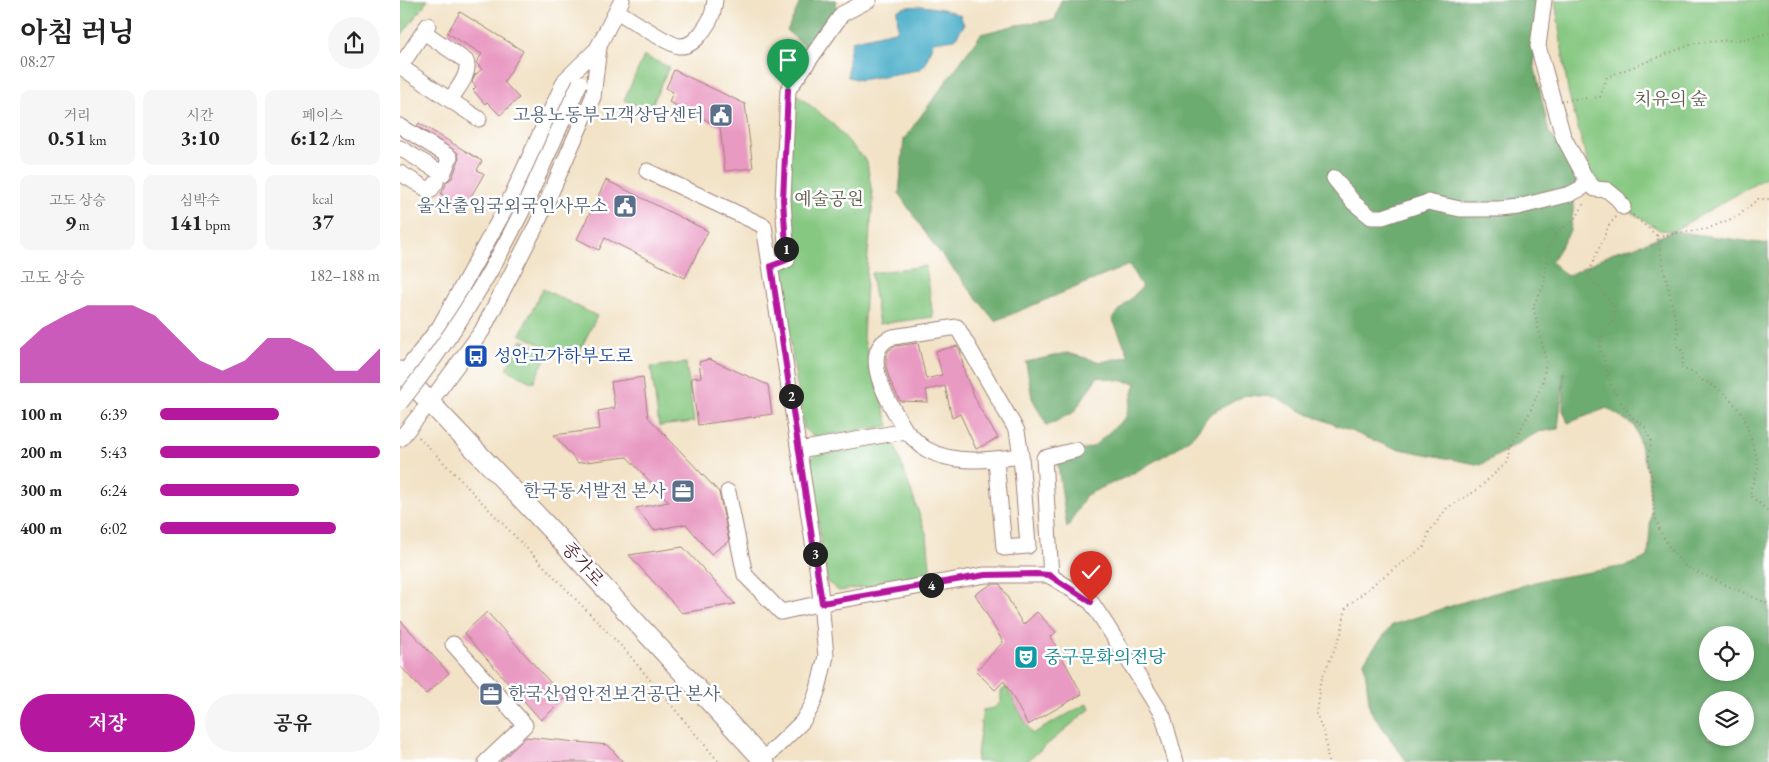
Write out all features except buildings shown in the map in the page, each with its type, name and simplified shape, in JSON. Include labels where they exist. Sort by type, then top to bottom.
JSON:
[{"type":"main road","name":"종가로","points":[[401,375],[430,402],[546,524],[763,761]]},
{"type":"street","points":[[400,403],[425,372],[482,283],[522,212],[580,83],[620,6],[668,41],[680,46],[694,41],[710,22],[715,0]]},
{"type":"street","points":[[771,266],[787,260],[783,200],[788,90],[842,14],[870,0]]},
{"type":"street","points":[[1544,0],[1538,46],[1564,136],[1586,179],[1596,189],[1607,190],[1623,207]]},
{"type":"street","points":[[450,100],[467,72],[468,66],[466,61],[426,29],[400,67],[450,100],[479,119]]},
{"type":"street","points":[[401,375],[440,326],[507,206],[565,80],[599,47]]},
{"type":"street","points":[[400,439],[430,402],[482,331],[537,224],[593,97],[599,47]]},
{"type":"street","points":[[400,126],[450,157],[443,174],[400,148]]},
{"type":"street","name":"종가로","points":[[647,171],[764,226],[822,603],[826,656],[812,706],[802,722],[763,761]]},
{"type":"street","points":[[400,173],[430,191],[436,183]]},
{"type":"street","points":[[1334,178],[1354,203],[1371,217],[1383,218],[1428,202],[1460,209],[1500,210],[1570,194],[1582,188],[1586,179]]},
{"type":"street","points":[[996,460],[1004,548],[1028,546],[1021,456],[1017,431],[958,327],[893,337],[885,340],[877,352],[876,359],[881,388],[906,431],[925,448],[937,454],[974,460],[996,460],[1021,456]]},
{"type":"street","points":[[799,450],[906,431]]},
{"type":"street","points":[[1051,577],[1044,458],[1076,450]]},
{"type":"street","points":[[728,492],[745,575],[781,612],[822,603],[985,575],[1036,574],[1051,577],[1091,602],[1163,716],[1176,762]]},
{"type":"street","points":[[453,644],[525,725],[486,762]]},
{"type":"path","points":[[1554,102],[1600,97],[1607,77],[1695,43],[1745,39],[1769,33]]},
{"type":"path","points":[[1657,236],[1707,228],[1738,216],[1758,199],[1769,199]]},
{"type":"path","points":[[1328,762],[1325,737],[1316,713],[1320,684],[1341,634],[1346,607],[1424,546],[1429,532],[1447,508],[1477,490],[1507,462],[1510,448],[1543,382],[1546,362],[1534,318],[1533,306],[1544,285],[1548,248],[1557,233],[1578,216],[1585,201]]},
{"type":"path","points":[[1769,512],[1751,496],[1750,490],[1758,469],[1757,458],[1743,414],[1710,383],[1701,380],[1694,373],[1681,368],[1684,353],[1676,345],[1678,332],[1657,236],[1623,207],[1609,226],[1588,274],[1614,307],[1613,322],[1603,330],[1600,346],[1611,385],[1617,397],[1632,417],[1645,427],[1651,441],[1648,464],[1653,480],[1653,509],[1659,529],[1670,549],[1686,568],[1769,604]]},
{"type":"path","points":[[410,427],[625,650],[719,762]]},
{"type":"green space","points":[[400,0],[428,0],[400,37]]},
{"type":"green space","points":[[801,0],[836,0],[837,22],[807,48],[787,31]]},
{"type":"green space","points":[[1061,0],[1538,0],[1534,64],[1549,132],[1579,170],[1570,231],[1551,262],[1567,276],[1619,250],[1635,247],[1673,231],[1768,244],[1769,762],[1407,762],[1370,710],[1364,661],[1392,625],[1476,598],[1543,580],[1626,566],[1648,557],[1651,510],[1648,475],[1635,426],[1607,408],[1568,423],[1563,410],[1564,372],[1558,429],[1538,432],[1481,465],[1390,447],[1301,411],[1275,397],[1245,395],[1210,414],[1194,435],[1174,450],[1130,475],[1086,495],[1067,528],[1057,459],[1094,446],[1126,417],[1136,383],[1097,377],[1074,412],[1047,426],[1032,398],[1026,362],[1067,353],[1101,362],[1129,356],[1112,318],[1142,287],[1129,265],[995,321],[933,244],[899,194],[904,139],[981,34],[1016,25],[1055,20]]},
{"type":"green space","name":"치유의 숲","points":[[1555,0],[1769,0],[1769,176],[1673,231],[1660,230],[1626,209],[1593,183],[1568,91]]},
{"type":"green space","points":[[644,56],[669,67],[649,111],[624,100]]},
{"type":"green space","name":"예술공원","points":[[795,93],[832,123],[867,162],[873,200],[863,337],[889,426],[814,437],[804,429],[779,271]]},
{"type":"green space","points":[[926,266],[933,317],[879,324],[871,273]]},
{"type":"green space","points":[[543,289],[597,316],[574,362],[520,334]]},
{"type":"green space","points":[[522,340],[548,353],[533,383],[506,369]]},
{"type":"green space","points":[[686,363],[694,422],[659,426],[651,367]]},
{"type":"green space","points":[[894,443],[927,536],[931,577],[839,591],[827,582],[809,464],[815,455]]},
{"type":"green space","points":[[1006,687],[1032,734],[1088,703],[1090,709],[1026,762],[976,762],[983,710],[994,708],[1001,702],[1001,691]]},
{"type":"water","points":[[923,6],[943,9],[960,15],[964,25],[955,39],[933,42],[925,65],[919,70],[860,80],[848,77],[848,59],[852,41],[898,30],[897,10],[906,7]]},
{"type":"place","name":"고용노동부고객상담센터","points":[[721,115]]},
{"type":"place","name":"울산출입국외국인사무소","points":[[625,206]]},
{"type":"place","name":"성안고가하부도로","points":[[476,356]]},
{"type":"place","name":"한국동서발전 본사","points":[[683,491]]},
{"type":"place","name":"중구문화의전당","points":[[1026,657]]},
{"type":"place","name":"한국산업안전보건공단 본사","points":[[491,694]]},
{"type":"route","points":[[788,90],[783,200],[787,260],[771,266],[822,603],[985,575],[1036,574],[1049,575],[1091,602]]}]
